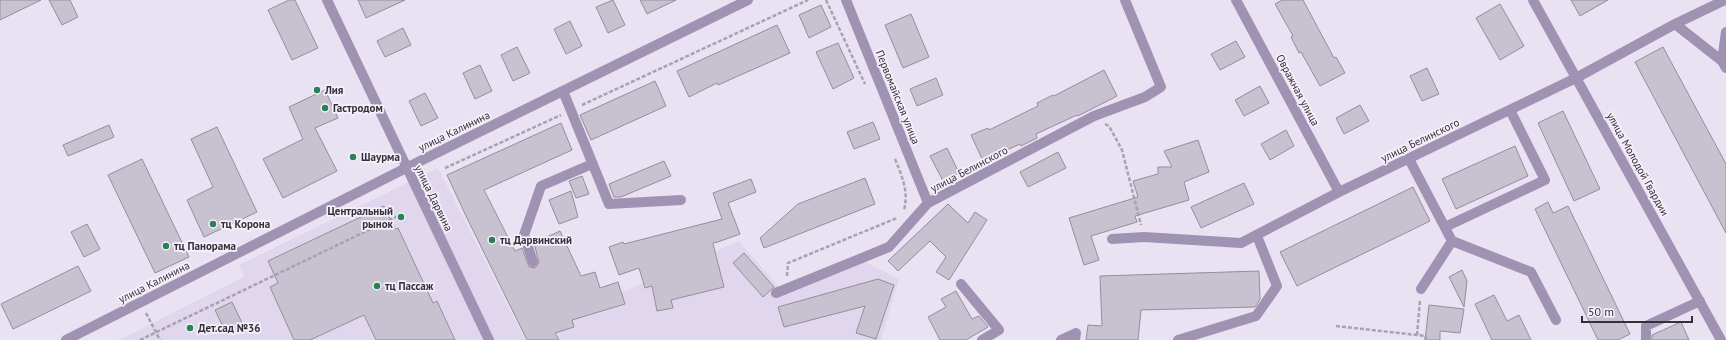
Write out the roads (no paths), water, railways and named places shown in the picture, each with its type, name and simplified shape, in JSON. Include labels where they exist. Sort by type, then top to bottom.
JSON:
[{"type":"street","name":"улица Дарвина","points":[[327,0],[489,340]]},
{"type":"street","name":"улица Калинина","points":[[66,340],[406,168],[748,0]]},
{"type":"street","name":"Первомайская улица","points":[[846,0],[928,204]]},
{"type":"street","name":"улица Белинского","points":[[776,293],[888,247],[928,204],[1094,116],[1145,98],[1161,87],[1125,0]]},
{"type":"street","name":"Овражная улица","points":[[1236,0],[1339,192]]},
{"type":"street","name":"улица Молодой Гвардии","points":[[1532,0],[1722,340]]},
{"type":"street","name":"улица Белинского","points":[[1112,239],[1144,237],[1241,243],[1339,192],[1576,78],[1675,24],[1724,0]]},
{"type":"street","points":[[1675,24],[1724,65]]},
{"type":"street","points":[[1724,65],[1726,32]]},
{"type":"street","points":[[563,91],[609,204],[681,200]]},
{"type":"street","points":[[1445,227],[1545,180],[1510,110]]},
{"type":"street","points":[[1409,159],[1452,241],[1531,272],[1556,320]]},
{"type":"street","points":[[533,262],[524,235],[542,186],[592,164]]},
{"type":"street","points":[[1178,340],[1256,316],[1277,286],[1257,236]]},
{"type":"street","points":[[1421,288],[1452,241]]},
{"type":"street","points":[[961,284],[999,330],[983,340]]},
{"type":"street","points":[[1646,340],[1646,326],[1700,301]]},
{"type":"street","points":[[1061,340],[1076,333],[1075,340]]},
{"type":"place","name":"Лия","points":[[317,90]]},
{"type":"place","name":"Гастродом","points":[[325,108]]},
{"type":"place","name":"Шаурма","points":[[353,157]]},
{"type":"place","name":"Центральный рынок","points":[[401,217]]},
{"type":"place","name":"тц Корона","points":[[213,224]]},
{"type":"place","name":"тц Дарвинский","points":[[492,240]]},
{"type":"place","name":"тц Панорама","points":[[166,246]]},
{"type":"place","name":"тц Пассаж","points":[[377,286]]},
{"type":"place","name":"Дет.сад №36","points":[[190,328]]}]
